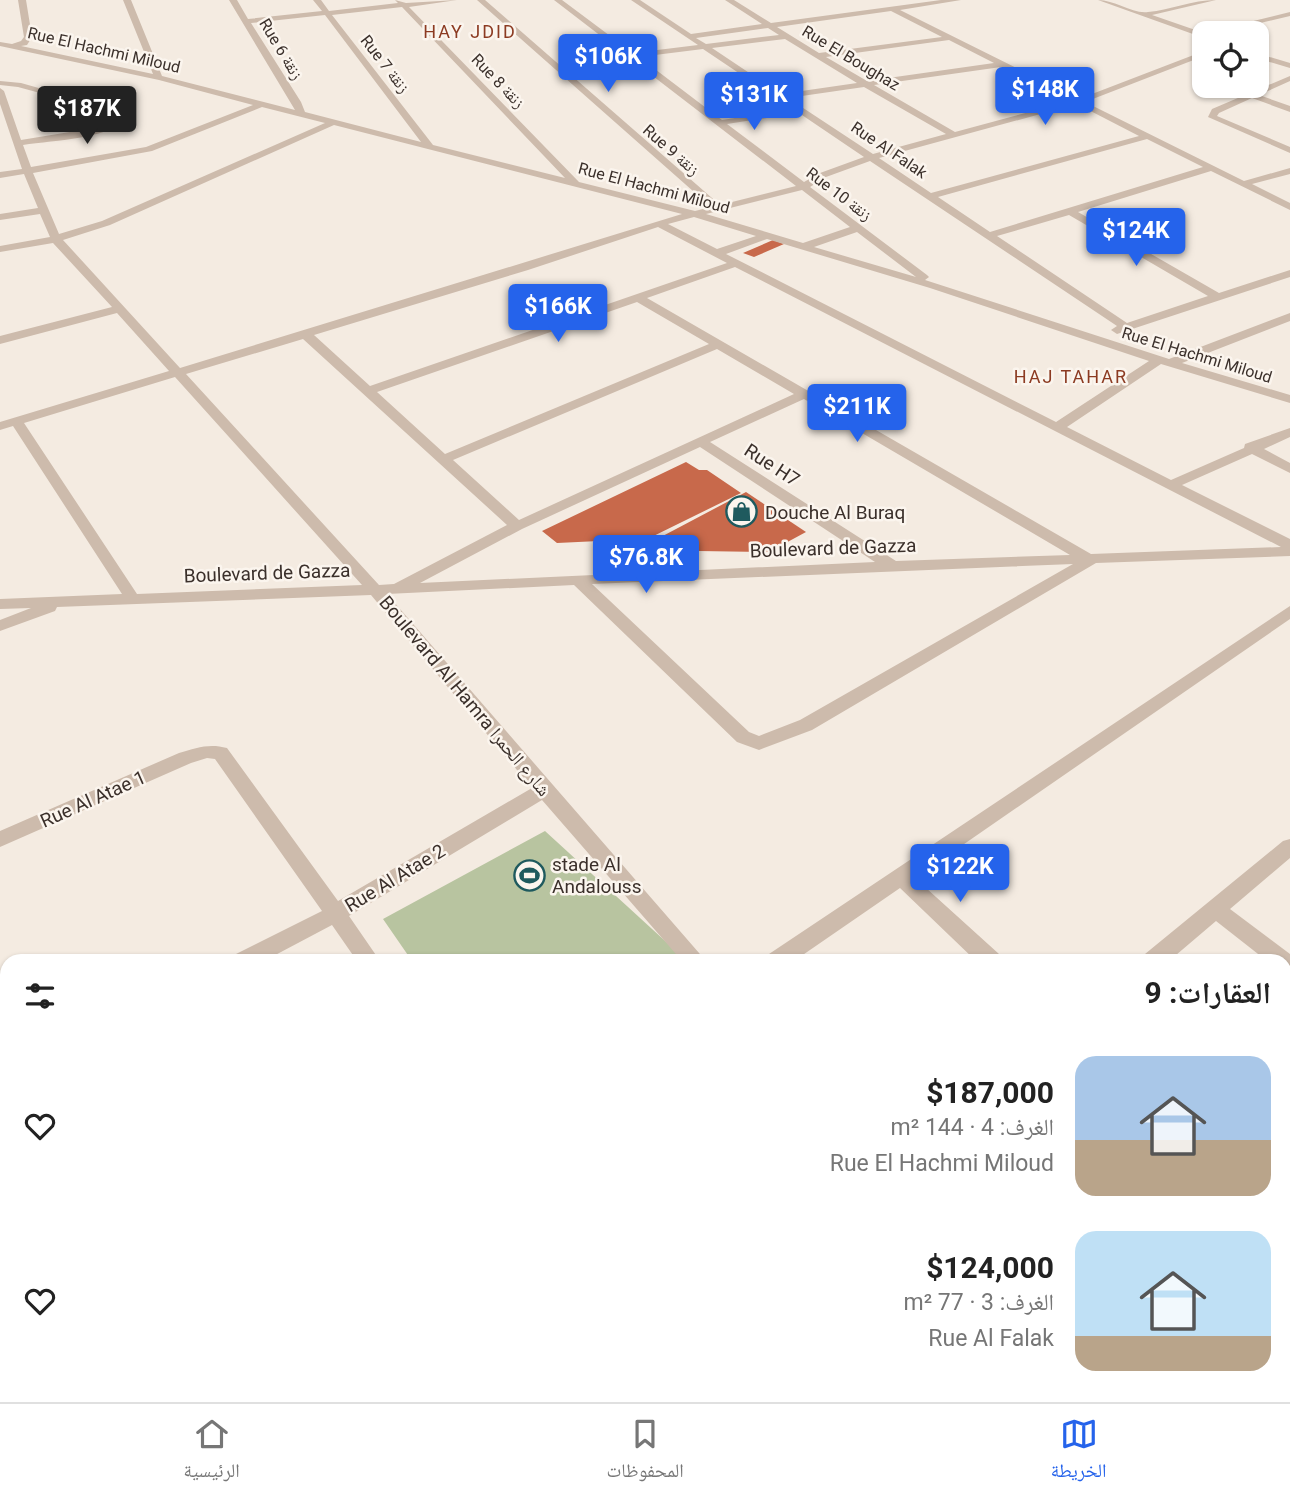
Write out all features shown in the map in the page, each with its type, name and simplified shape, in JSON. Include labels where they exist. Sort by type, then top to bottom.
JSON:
[{"type":"street","points":[[0,50],[24,43],[28,37],[22,0]]},
{"type":"street","points":[[127,0],[159,78]]},
{"type":"street","name":"Rue 6 زنقة","points":[[233,0],[297,102],[301,114]]},
{"type":"street","name":"Rue 7 زنقة","points":[[317,0],[430,147]]},
{"type":"street","points":[[248,21],[402,2],[453,0]]},
{"type":"street","name":"Rue 9 زنقة","points":[[481,0],[718,208]]},
{"type":"street","name":"Rue 10 زنقة","points":[[558,0],[934,286]]},
{"type":"street","name":"Rue Al Falak","points":[[635,0],[991,234],[1126,327]]},
{"type":"street","points":[[691,36],[957,0]]},
{"type":"street","points":[[1102,0],[1192,31]]},
{"type":"street","points":[[1144,15],[1212,0]]},
{"type":"street","name":"Rue El Boughaz","points":[[731,1],[745,1]]},
{"type":"street","name":"Rue El Boughaz","points":[[731,1],[818,56],[955,136]]},
{"type":"street","name":"Rue 8 زنقة","points":[[402,2],[575,183]]},
{"type":"street","points":[[892,9],[1290,207]]},
{"type":"street","points":[[1264,21],[1290,15]]},
{"type":"street","points":[[631,56],[787,36]]},
{"type":"street","points":[[818,56],[949,38]]},
{"type":"street","name":"Rue El Hachmi Miloud","points":[[0,44],[159,78],[768,234],[1164,362],[1290,399]]},
{"type":"street","points":[[1269,55],[1278,54]]},
{"type":"street","points":[[0,426],[659,223],[803,187],[823,175],[872,157],[1080,101],[1192,58]]},
{"type":"street","points":[[1269,59],[1290,66]]},
{"type":"street","points":[[782,96],[868,86],[1002,64]]},
{"type":"street","points":[[1269,87],[1290,78]]},
{"type":"street","points":[[0,83],[19,85],[131,115],[125,121],[108,127],[18,143]]},
{"type":"street","points":[[0,91],[27,170],[55,239]]},
{"type":"street","points":[[1245,98],[1215,111],[1212,117],[1290,150]]},
{"type":"street","points":[[1260,98],[1290,109]]},
{"type":"street","points":[[0,175],[112,158],[149,149],[262,104]]},
{"type":"street","points":[[719,123],[800,110]]},
{"type":"street","points":[[0,249],[85,231],[130,214],[334,122]]},
{"type":"street","points":[[930,196],[1148,136]]},
{"type":"street","points":[[991,234],[1211,168]]},
{"type":"street","points":[[1243,184],[1290,171]]},
{"type":"street","points":[[0,217],[44,210]]},
{"type":"street","points":[[1070,211],[1219,297]]},
{"type":"street","points":[[659,223],[734,264],[1290,545]]},
{"type":"street","points":[[806,246],[857,228]]},
{"type":"street","points":[[715,254],[768,234]]},
{"type":"street","name":"Boulevard Al Hamra شارع الحمرا","points":[[55,239],[375,590],[544,790],[689,954]]},
{"type":"street","points":[[370,390],[734,264]]},
{"type":"street","points":[[1093,339],[1290,273]]},
{"type":"street","points":[[578,580],[743,737],[759,743],[806,725],[1091,561],[639,298]]},
{"type":"street","points":[[0,340],[118,309]]},
{"type":"street","points":[[1058,428],[1164,362],[1290,317]]},
{"type":"street","points":[[305,334],[370,390],[517,526]]},
{"type":"street","points":[[444,459],[718,344]]},
{"type":"street","points":[[395,589],[517,526],[804,394]]},
{"type":"street","points":[[16,421],[132,598]]},
{"type":"street","points":[[1173,484],[1250,447],[1290,432]]},
{"type":"street","name":"Rue H7","points":[[701,442],[892,566]]},
{"type":"street","points":[[1250,447],[1290,469]]},
{"type":"street","name":"Boulevard de Gazza","points":[[0,604],[1290,551]]},
{"type":"street","points":[[0,626],[63,602]]},
{"type":"street","points":[[788,954],[1290,611]]},
{"type":"street","name":"Rue Al Atae 1","points":[[0,839],[185,758],[207,751],[221,753],[336,913]]},
{"type":"street","name":"Rue Al Atae 2","points":[[257,954],[336,913],[544,790]]},
{"type":"street","points":[[1161,954],[1290,848]]},
{"type":"street","points":[[902,878],[983,954]]},
{"type":"street","points":[[1215,909],[1275,954]]},
{"type":"street","points":[[336,913],[364,954]]},
{"type":"green space","name":"stade Al Andalouss","points":[[545,831],[679,954],[407,954],[383,919]]},
{"type":"building","points":[[773,240],[784,244],[754,257],[743,253]]},
{"type":"building","points":[[686,462],[699,470],[707,470],[741,493],[623,551],[599,541],[557,543],[542,531]]},
{"type":"building","name":"Douche Al Buraq","points":[[746,492],[806,532],[769,552],[698,551],[681,538],[669,545],[659,538]]},
{"type":"place","name":"Douche Al Buraq","points":[[742,512]]},
{"type":"place","name":"stade Al Andalouss","points":[[529,875]]},
{"type":"district","name":"HAY JDID","points":[[470,31]]},
{"type":"district","name":"HAJ TAHAR","points":[[1071,376]]}]
